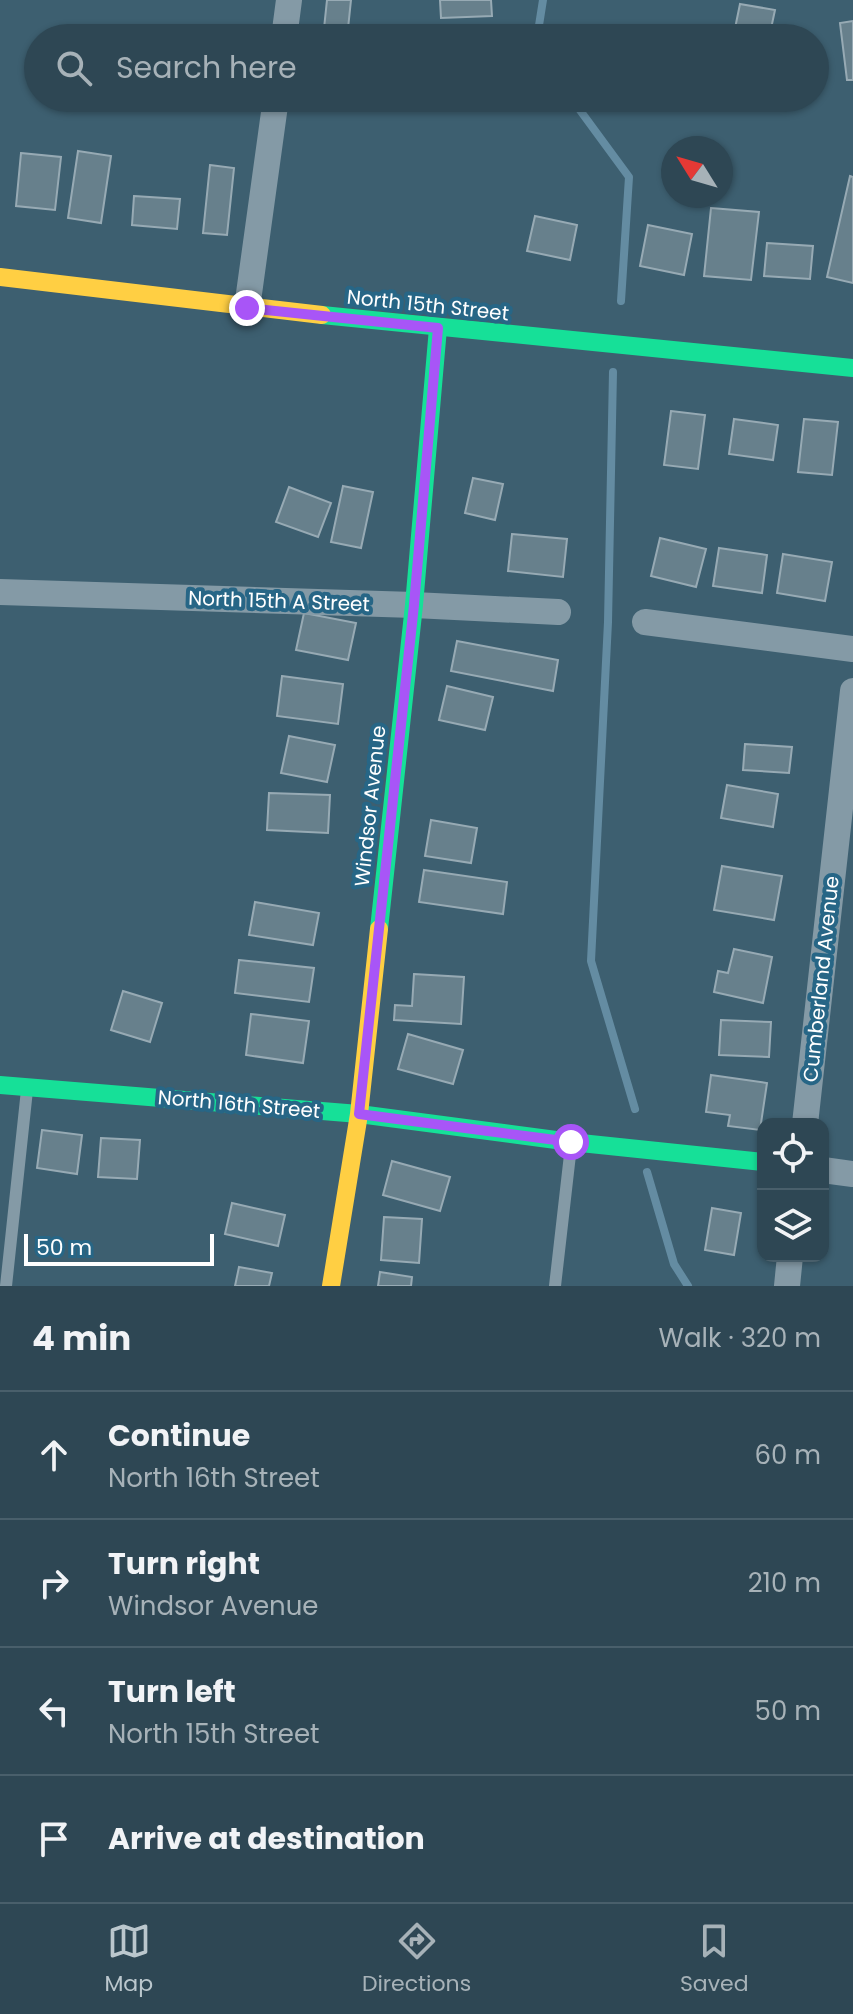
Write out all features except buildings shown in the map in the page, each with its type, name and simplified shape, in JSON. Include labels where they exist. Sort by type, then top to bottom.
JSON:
[{"type":"street","points":[[286,24],[289,0]]},
{"type":"street","points":[[247,308],[274,112]]},
{"type":"street","name":"North 15th Street","points":[[0,277],[247,308],[853,368]]},
{"type":"street","name":"Windsor Avenue","points":[[331,1286],[359,1114],[414,605],[438,328]]},
{"type":"street","name":"North 15th A Street","points":[[0,592],[558,612]]},
{"type":"street","points":[[645,622],[853,649]]},
{"type":"street","name":"Cumberland Avenue","points":[[806,1118],[853,691]]},
{"type":"street","name":"North 16th Street","points":[[0,1085],[359,1114],[571,1142],[757,1161]]},
{"type":"street","points":[[829,1171],[853,1174]]},
{"type":"street","points":[[787,1286],[789,1262]]},
{"type":"lane","points":[[6,1286],[27,1087]]},
{"type":"lane","points":[[555,1286],[571,1142]]},
{"type":"waterway","points":[[539,24],[543,0]]},
{"type":"waterway","points":[[581,112],[629,177],[621,301]]},
{"type":"waterway","points":[[613,372],[608,622],[591,961],[635,1109]]},
{"type":"waterway","points":[[647,1172],[674,1264],[688,1286]]},
{"type":"traffic: fast","points":[[322,315],[853,368]]},
{"type":"traffic: fast","points":[[379,929],[414,605],[438,328]]},
{"type":"traffic: fast","points":[[0,1085],[359,1114],[571,1142],[757,1161]]},
{"type":"traffic: slow","points":[[0,277],[322,315]]},
{"type":"traffic: slow","points":[[331,1286],[359,1114],[379,929]]},
{"type":"route","points":[[247,308],[438,328],[414,605],[359,1114],[571,1142]]}]
